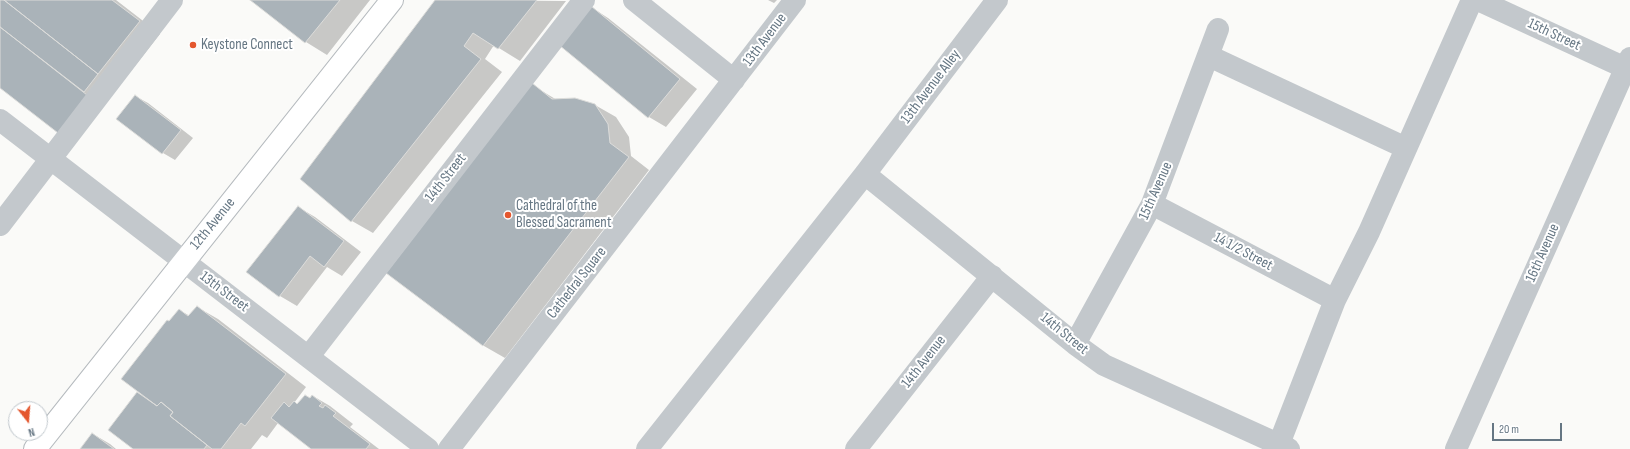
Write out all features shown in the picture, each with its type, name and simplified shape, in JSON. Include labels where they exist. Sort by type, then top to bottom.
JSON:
[{"type":"main road","name":"12th Avenue","points":[[35,449],[392,0]]},
{"type":"street","points":[[0,225],[172,0]]},
{"type":"street","name":"14th Street","points":[[309,356],[584,0]]},
{"type":"street","points":[[634,0],[734,80]]},
{"type":"street","name":"13th Avenue","points":[[734,80],[795,0]]},
{"type":"street","name":"13th Avenue Alley","points":[[647,449],[865,174],[997,0]]},
{"type":"street","points":[[1284,447],[1335,300],[1368,232],[1472,0]]},
{"type":"street","name":"15th Street","points":[[1478,0],[1628,65]]},
{"type":"street","name":"15th Avenue","points":[[1075,344],[1152,204],[1218,29]]},
{"type":"street","points":[[1209,56],[1406,148]]},
{"type":"street","name":"16th Avenue","points":[[1456,449],[1628,65]]},
{"type":"street","name":"Cathedral Square","points":[[449,449],[734,80]]},
{"type":"street","name":"13th Street","points":[[0,120],[309,356],[428,449]]},
{"type":"street","name":"14th Street","points":[[865,174],[1075,344],[1104,365],[1284,447]]},
{"type":"street","name":"14 1/2 Street","points":[[1152,204],[1335,300]]},
{"type":"street","name":"14th Avenue","points":[[856,449],[992,276]]},
{"type":"building","points":[[0,0],[4,0],[98,74],[84,92],[0,27]]},
{"type":"building","points":[[4,0],[112,0],[140,21],[98,74]]},
{"type":"building","points":[[250,0],[340,0],[305,43]]},
{"type":"building","points":[[435,0],[537,0],[498,49],[473,33],[464,46],[481,59],[351,222],[300,179]]},
{"type":"building","points":[[591,6],[680,79],[648,118],[559,45]]},
{"type":"building","points":[[0,27],[87,95],[58,133],[0,88]]},
{"type":"building","name":"Cathedral of the Blessed Sacrament","points":[[532,83],[552,99],[575,98],[595,104],[608,124],[610,143],[629,157],[483,346],[386,273]]},
{"type":"building","points":[[135,95],[181,130],[162,154],[116,119]]},
{"type":"building","points":[[298,206],[344,241],[324,267],[310,256],[279,297],[246,272]]},
{"type":"building","points":[[197,306],[286,374],[245,426],[241,423],[221,449],[212,449],[170,416],[173,412],[161,402],[157,406],[121,379],[167,320],[169,321],[179,309],[188,316]]},
{"type":"building","points":[[137,392],[157,406],[161,402],[173,412],[170,416],[207,445],[204,449],[133,449],[108,430]]},
{"type":"building","points":[[305,395],[310,398],[312,395],[322,403],[319,406],[323,408],[325,405],[336,413],[333,416],[370,444],[366,449],[311,449],[271,418],[284,402],[289,407],[294,401],[297,404]]},
{"type":"building","points":[[92,433],[114,449],[80,449]]},
{"type":"place","name":"Keystone Connect","points":[[193,45]]},
{"type":"place","name":"Cathedral of the Blessed Sacrament","points":[[508,215]]}]
